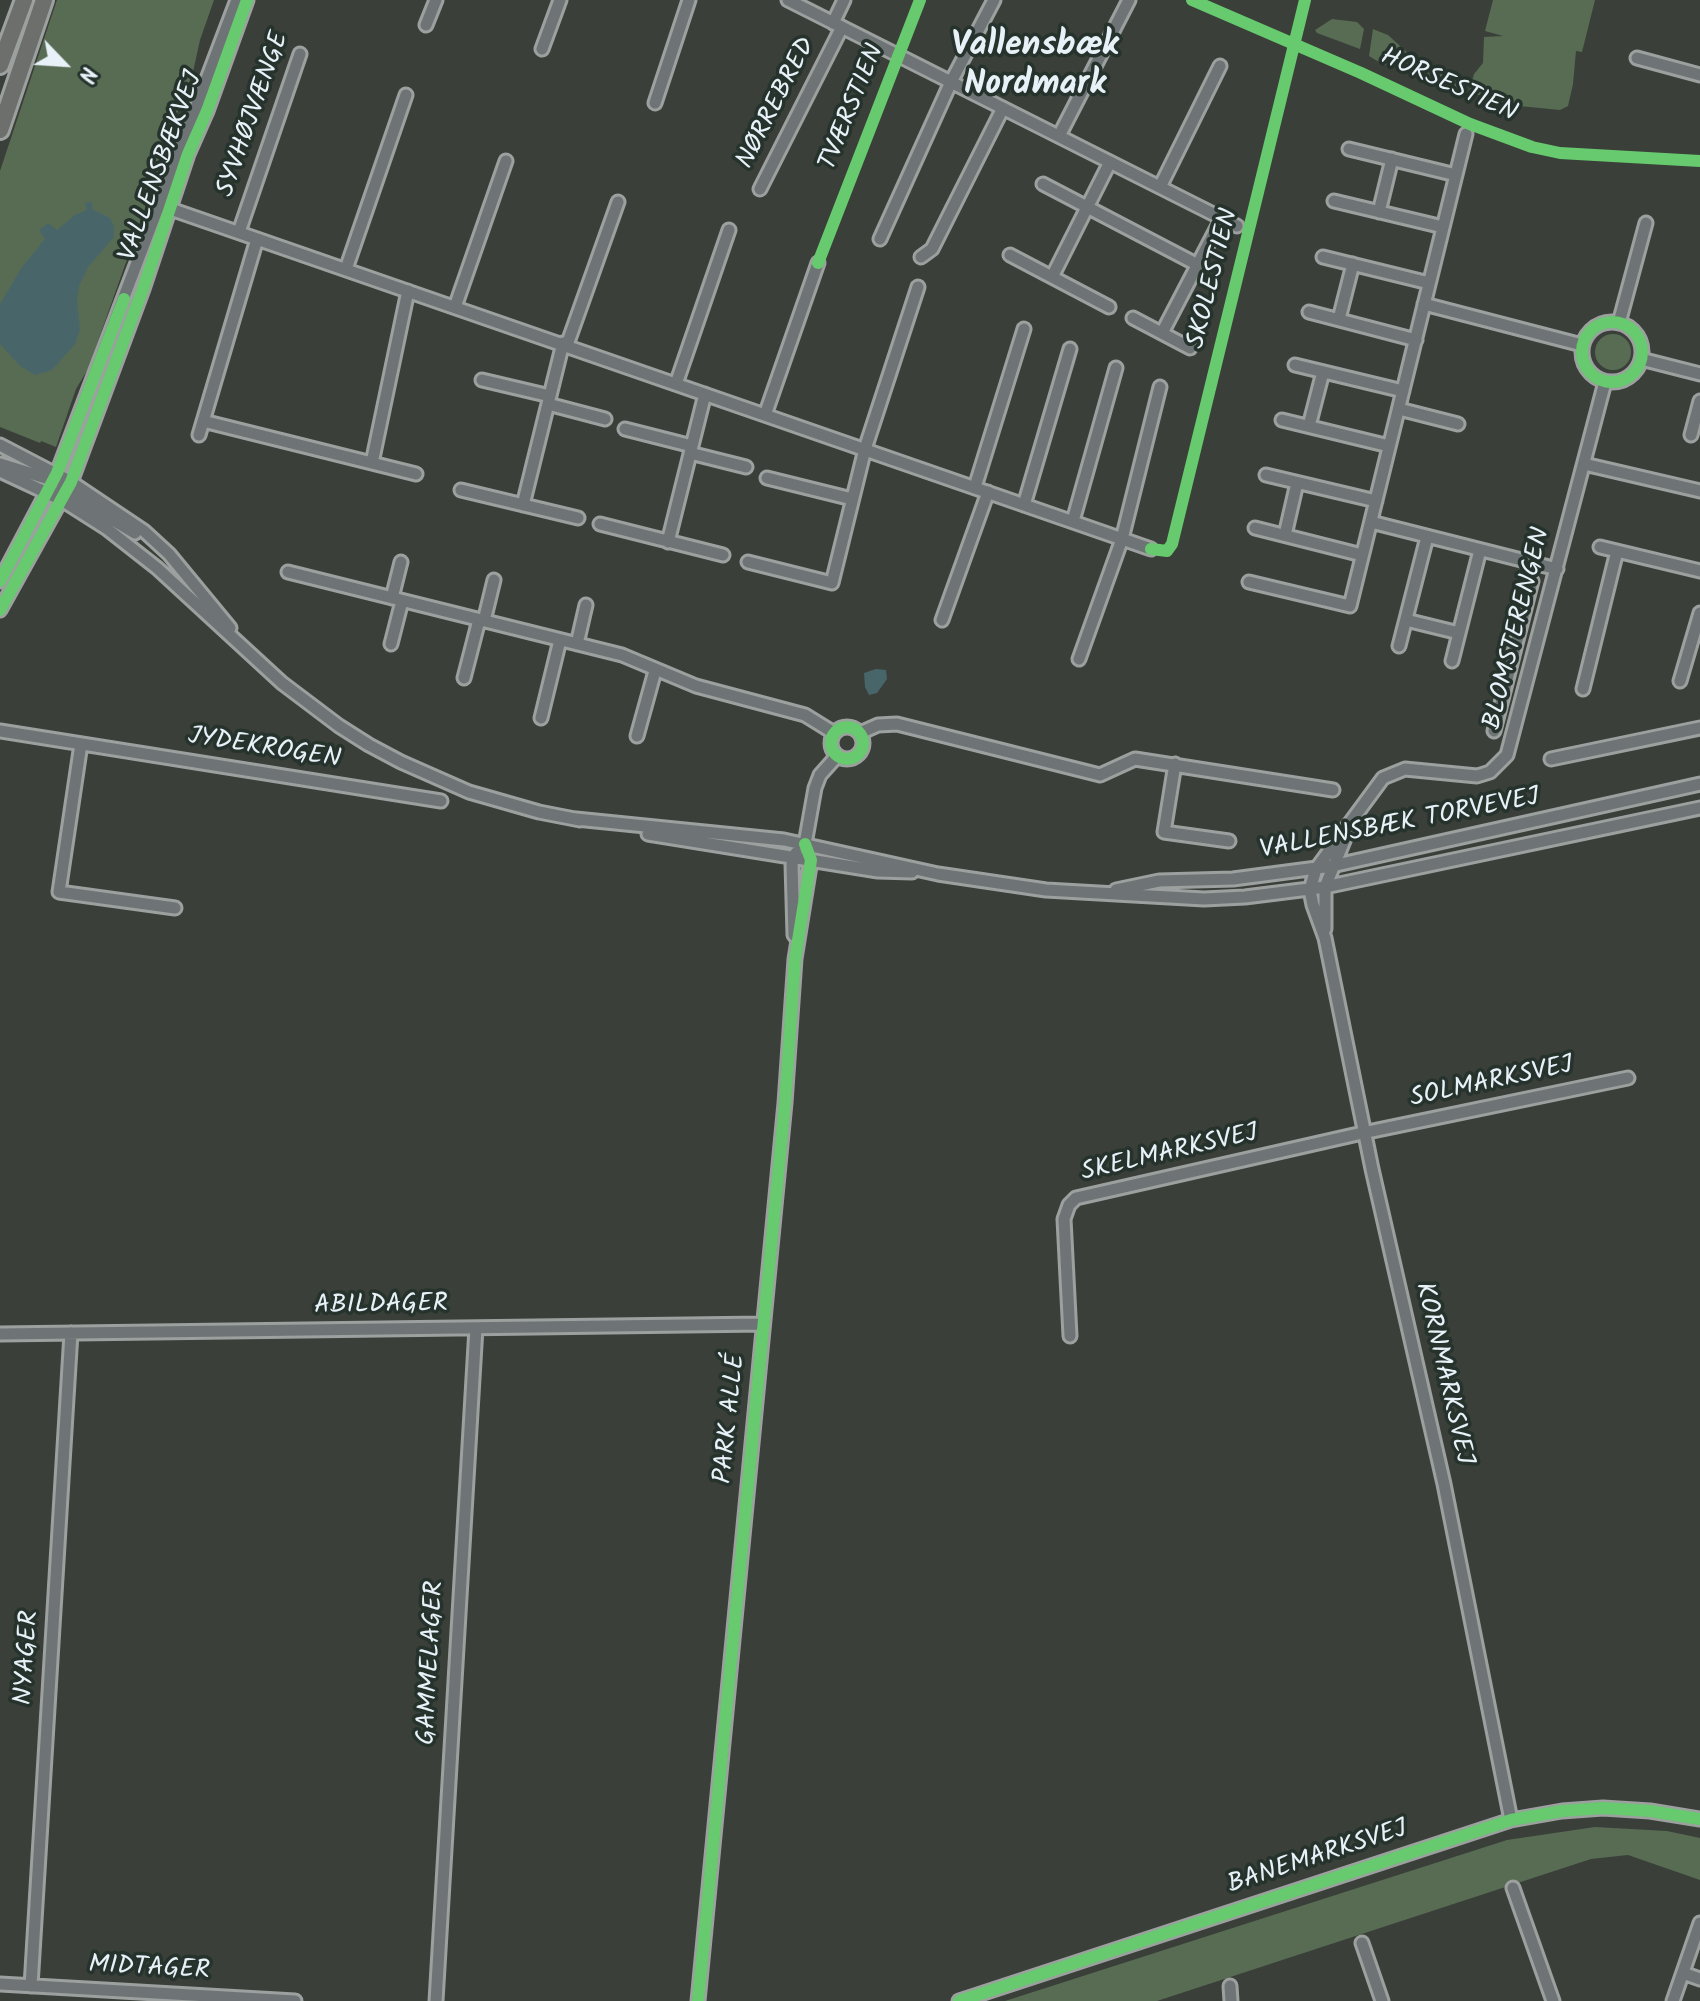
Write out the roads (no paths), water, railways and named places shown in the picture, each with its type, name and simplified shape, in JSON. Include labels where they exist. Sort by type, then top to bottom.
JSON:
[{"type":"highway","points":[[0,65],[24,0]]},
{"type":"highway","points":[[0,130],[44,0]]},
{"type":"street","name":"VALLENSBÆKVEJ","points":[[0,610],[67,491],[237,0]]},
{"type":"street","name":"VALLENSBÆKVEJ","points":[[0,581],[53,483],[207,111],[247,0]]},
{"type":"street","points":[[426,25],[436,0]]},
{"type":"street","points":[[542,49],[560,0]]},
{"type":"street","points":[[655,103],[689,0]]},
{"type":"street","name":"NØRREBRED","points":[[788,0],[1237,226]]},
{"type":"street","name":"NØRREBRED","points":[[760,189],[838,25],[844,0]]},
{"type":"street","points":[[880,239],[951,82],[994,0]]},
{"type":"street","points":[[1059,136],[1129,0]]},
{"type":"street","name":"SYVHØJVÆNGE","points":[[239,232],[300,54]]},
{"type":"street","points":[[1637,58],[1700,75]]},
{"type":"street","points":[[1160,187],[1220,66]]},
{"type":"street","points":[[346,269],[406,95]]},
{"type":"street","points":[[921,257],[932,249],[1003,108]]},
{"type":"street","points":[[1249,582],[1350,606],[1466,134]]},
{"type":"street","points":[[1349,149],[1456,175]]},
{"type":"street","points":[[1379,212],[1392,159]]},
{"type":"street","points":[[455,307],[506,161]]},
{"type":"street","points":[[1052,277],[1110,162]]},
{"type":"street","points":[[1043,184],[1198,265]]},
{"type":"street","points":[[1334,201],[1443,227]]},
{"type":"street","points":[[523,505],[565,344],[618,202]]},
{"type":"street","name":"SYVHØJVÆNGE","points":[[165,207],[1151,549]]},
{"type":"street","points":[[1162,333],[1222,218]]},
{"type":"street","points":[[1619,323],[1646,223]]},
{"type":"street","points":[[676,384],[729,230]]},
{"type":"street","points":[[199,435],[257,239]]},
{"type":"street","points":[[1010,255],[1109,307]]},
{"type":"street","points":[[1323,257],[1429,283]]},
{"type":"street","points":[[765,415],[818,263]]},
{"type":"street","points":[[1339,319],[1353,264]]},
{"type":"street","points":[[748,562],[832,583],[865,449],[918,287]]},
{"type":"street","points":[[372,463],[408,291]]},
{"type":"street","points":[[1424,304],[1582,345]]},
{"type":"street","points":[[1309,312],[1416,340]]},
{"type":"street","points":[[1133,318],[1190,348]]},
{"type":"street","points":[[1619,323],[1633,330],[1639,338],[1641,359],[1629,377],[1620,382],[1605,382],[1587,370],[1582,360],[1582,345],[1596,326],[1619,323]]},
{"type":"street","points":[[975,487],[1024,329]]},
{"type":"street","points":[[1024,505],[1070,349]]},
{"type":"street","points":[[1641,359],[1700,374]]},
{"type":"street","points":[[1295,365],[1403,391]]},
{"type":"street","points":[[1073,521],[1116,368]]},
{"type":"street","points":[[1309,426],[1323,372]]},
{"type":"street","points":[[482,380],[605,419]]},
{"type":"street","name":"BLOMSTERENGEN","points":[[1316,869],[1378,783],[1392,773],[1405,769],[1477,776],[1490,772],[1502,763],[1512,746],[1605,382]]},
{"type":"street","points":[[1079,659],[1122,539],[1160,387]]},
{"type":"street","points":[[668,542],[705,394]]},
{"type":"street","points":[[1691,435],[1700,401]]},
{"type":"street","points":[[1399,409],[1458,424]]},
{"type":"street","points":[[1282,420],[1389,446]]},
{"type":"street","points":[[203,421],[416,474]]},
{"type":"street","points":[[625,429],[746,467]]},
{"type":"street","name":"VALLENSBÆK TORVEVEJ","points":[[1,445],[53,483],[135,524],[169,554],[256,659]]},
{"type":"street","points":[[0,464],[27,471],[67,491]]},
{"type":"street","points":[[1584,464],[1700,491]]},
{"type":"street","name":"VALLENSBÆK TORVEVEJ","points":[[0,471],[53,483]]},
{"type":"street","points":[[1266,475],[1376,501]]},
{"type":"street","points":[[767,478],[852,499]]},
{"type":"street","points":[[1285,535],[1297,483]]},
{"type":"street","points":[[461,490],[578,518]]},
{"type":"street","name":"VALLENSBÆK TORVEVEJ","points":[[67,491],[320,712],[401,762],[469,792],[539,812],[635,832],[878,871],[938,874]]},
{"type":"street","points":[[942,620],[988,492]]},
{"type":"street","points":[[1371,522],[1557,569]]},
{"type":"street","points":[[600,524],[723,555]]},
{"type":"street","points":[[1255,528],[1362,555]]},
{"type":"street","points":[[1399,646],[1427,537]]},
{"type":"street","points":[[1600,547],[1700,571]]},
{"type":"street","points":[[1452,661],[1480,550]]},
{"type":"street","points":[[1583,689],[1617,551]]},
{"type":"street","points":[[391,644],[401,562]]},
{"type":"street","points":[[288,572],[622,655],[696,686],[805,715],[834,733]]},
{"type":"street","points":[[464,678],[494,580]]},
{"type":"street","points":[[1494,731],[1532,581]]},
{"type":"street","points":[[577,644],[586,605]]},
{"type":"street","points":[[1680,681],[1700,613]]},
{"type":"street","points":[[1406,620],[1459,633]]},
{"type":"street","points":[[1519,631],[1540,635]]},
{"type":"street","points":[[541,718],[560,640]]},
{"type":"street","points":[[637,736],[655,671]]},
{"type":"street","points":[[860,733],[878,725],[897,724],[1100,775],[1135,759],[1333,790]]},
{"type":"street","points":[[845,727],[856,729],[864,744],[859,755],[848,759],[837,756],[831,748],[834,733],[845,727]]},
{"type":"street","points":[[1551,759],[1700,728]]},
{"type":"street","name":"JYDEKROGEN","points":[[0,731],[441,801]]},
{"type":"street","points":[[81,744],[59,892],[175,908]]},
{"type":"street","points":[[793,857],[805,844],[820,775],[837,756]]},
{"type":"street","points":[[1175,764],[1164,832],[1229,841]]},
{"type":"street","name":"VALLENSBÆK TORVEVEJ","points":[[1106,892],[1159,881],[1233,879],[1316,869],[1700,784]]},
{"type":"street","name":"VALLENSBÆK TORVEVEJ","points":[[576,819],[729,833],[805,844],[938,874],[1046,890],[1106,892],[1160,899],[1204,899],[1310,890],[1700,808]]},
{"type":"street","name":"BLOMSTERENGEN","points":[[1325,887],[1353,818]]},
{"type":"street","name":"PARK ALLÉ","points":[[795,959],[811,860],[805,844]]},
{"type":"street","name":"PARK ALLÉ","points":[[698,2001],[785,1103],[795,959],[793,857]]},
{"type":"street","points":[[1310,890],[1316,869]]},
{"type":"street","name":"KORNMARKSVEJ","points":[[1325,887],[1325,938]]},
{"type":"street","name":"KORNMARKSVEJ","points":[[1310,890],[1325,938],[1364,1133],[1441,1471],[1511,1820]]},
{"type":"street","name":"SOLMARKSVEJ","points":[[1364,1133],[1628,1078]]},
{"type":"street","name":"SKELMARKSVEJ","points":[[1070,1336],[1064,1219],[1069,1205],[1076,1198],[1364,1133]]},
{"type":"street","name":"ABILDAGER","points":[[0,1334],[763,1324]]},
{"type":"street","name":"GAMMELAGER","points":[[436,2001],[476,1328]]},
{"type":"street","name":"NYAGER","points":[[31,1986],[71,1333]]},
{"type":"street","name":"BANEMARKSVEJ","points":[[959,2001],[1511,1820],[1603,1808],[1700,1819]]},
{"type":"street","points":[[1513,1888],[1553,2001]]},
{"type":"street","points":[[1673,2001],[1700,1923]]},
{"type":"street","points":[[1362,1943],[1382,2001]]},
{"type":"street","points":[[1683,1973],[1700,1979]]},
{"type":"street","name":"MIDTAGER","points":[[0,1984],[94,1995],[295,2001]]},
{"type":"street","points":[[1230,1986],[1231,2001]]},
{"type":"water","points":[[92,202],[92,209],[110,218],[114,237],[88,267],[79,286],[80,330],[75,344],[52,370],[35,375],[20,366],[0,344],[0,304],[22,267],[45,239],[39,230],[48,223],[57,230],[75,215],[87,210],[85,203]]},
{"type":"water","points":[[886,670],[887,679],[877,693],[869,695],[864,673]]},
{"type":"district","name":"Vallensbæk Nordmark","points":[[1035,68]]}]
